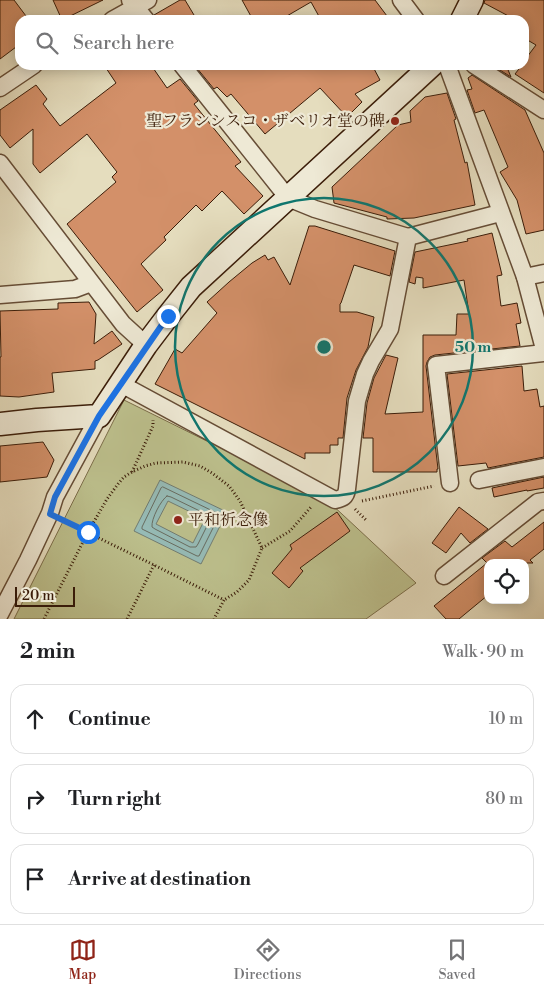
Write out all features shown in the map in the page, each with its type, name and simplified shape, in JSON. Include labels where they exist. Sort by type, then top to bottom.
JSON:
[{"type":"street","points":[[400,0],[412,15]]},
{"type":"street","points":[[464,15],[472,0]]},
{"type":"street","points":[[119,15],[138,2],[144,15]]},
{"type":"street","points":[[0,88],[27,70]]},
{"type":"street","points":[[186,70],[288,198],[315,209],[408,237],[500,213]]},
{"type":"street","points":[[0,614],[50,514],[55,497],[99,416],[146,345],[191,286],[427,70]]},
{"type":"street","points":[[449,70],[525,277],[544,351],[436,365],[450,482]]},
{"type":"street","points":[[482,70],[544,110]]},
{"type":"street","points":[[0,163],[123,324],[146,345]]},
{"type":"street","points":[[121,384],[335,500],[343,498],[346,494],[357,401],[365,374],[390,329],[408,237]]},
{"type":"street","points":[[525,277],[544,273]]},
{"type":"street","points":[[0,295],[76,290],[91,282]]},
{"type":"street","points":[[0,424],[99,416]]},
{"type":"street","points":[[479,480],[544,467]]},
{"type":"street","points":[[444,576],[538,502],[544,501]]},
{"type":"path","points":[[132,472],[153,426],[152,415],[161,406]]},
{"type":"path","points":[[44,619],[88,532],[118,484],[132,472],[156,463],[184,462],[200,466],[229,486],[240,501],[262,548]]},
{"type":"path","points":[[358,502],[450,482]]},
{"type":"path","points":[[214,619],[224,600],[238,592],[249,580],[262,548],[290,531],[324,494]]},
{"type":"path","points":[[50,514],[224,600]]},
{"type":"path","points":[[127,619],[154,564]]},
{"type":"green space","points":[[124,400],[328,501],[416,583],[366,619],[14,619]]},
{"type":"water","points":[[160,480],[227,512],[201,564],[134,531]],"holes":[[[168,501],[205,519],[193,543],[156,524]]]},
{"type":"building","points":[[0,0],[14,0],[25,15],[15,15],[15,48],[0,59]]},
{"type":"building","points":[[53,0],[103,0],[72,15],[60,15]]},
{"type":"building","points":[[180,0],[185,0],[194,15],[154,15]]},
{"type":"building","points":[[242,0],[375,0],[386,15],[318,15],[311,2],[289,15],[250,15]]},
{"type":"building","points":[[485,0],[544,0],[544,93],[515,74],[518,70],[529,70],[529,54],[536,45],[529,41],[529,15],[507,15],[484,3]]},
{"type":"building","points":[[107,70],[154,70],[167,88],[180,79],[198,101],[194,104],[241,162],[235,166],[263,196],[244,214],[222,191],[202,211],[196,205],[164,237],[166,240],[141,264],[163,290],[137,312],[67,224],[116,182],[112,177],[117,172],[87,134],[40,173],[33,164],[33,129],[10,148],[0,135],[0,110],[36,85],[47,99],[43,104],[60,126],[116,83]]},
{"type":"building","points":[[198,70],[375,70],[380,80],[355,94],[362,102],[347,117],[320,88],[265,134],[231,94],[227,97],[217,87],[214,89]]},
{"type":"building","points":[[500,70],[508,70],[511,77]]},
{"type":"building","points":[[472,75],[525,110],[544,153],[544,230],[526,234],[517,200],[500,172],[508,167],[484,110],[475,113],[467,90],[472,89],[468,78]]},
{"type":"building","points":[[447,93],[456,119],[454,120],[465,163],[467,162],[475,205],[414,218],[387,219],[387,217],[334,203],[332,187],[398,125],[411,122],[410,111],[425,97]]},
{"type":"building","points":[[309,226],[315,226],[395,251],[390,276],[354,265],[340,304],[340,312],[357,312],[374,317],[368,347],[356,370],[347,398],[343,438],[338,438],[338,445],[330,445],[330,453],[305,453],[305,459],[155,384],[175,349],[182,353],[217,313],[207,302],[252,263],[265,255],[268,260],[274,257],[290,285]]},
{"type":"building","points":[[492,233],[502,275],[497,276],[501,306],[517,303],[521,323],[516,324],[520,346],[430,357],[426,366],[437,472],[373,472],[373,438],[363,438],[367,403],[374,378],[386,355],[398,358],[385,414],[423,412],[423,335],[456,335],[457,314],[469,314],[464,280],[423,288],[423,278],[416,277],[415,284],[409,282],[415,252],[468,241],[467,239]]},
{"type":"building","points":[[89,302],[96,314],[94,344],[112,331],[122,344],[95,361],[95,369],[52,373],[54,392],[19,397],[0,396],[0,311],[58,309],[58,303]]},
{"type":"building","points":[[522,366],[524,391],[537,389],[540,407],[544,406],[544,457],[488,468],[486,463],[458,466],[447,374]]},
{"type":"building","points":[[43,442],[54,460],[47,477],[0,482],[0,446]]},
{"type":"building","points":[[544,477],[544,488],[494,497],[492,488]]},
{"type":"building","points":[[459,507],[488,529],[470,543],[461,533],[446,553],[432,543]]},
{"type":"building","points":[[337,512],[350,531],[300,568],[303,571],[289,588],[272,573],[292,549],[290,545]]},
{"type":"building","points":[[544,522],[544,549],[530,560],[533,563],[529,563],[529,559],[484,560],[482,558],[505,541],[512,547]]},
{"type":"building","points":[[484,565],[484,598],[459,619],[446,619],[434,606]]},
{"type":"place","name":"聖フランシスコ・ザベリオ堂の碑","points":[[395,121]]},
{"type":"place","name":"平和祈念像","points":[[178,520]]},
{"type":"route","points":[[88,532],[50,514],[55,497],[99,416],[146,345],[168,316]]}]
